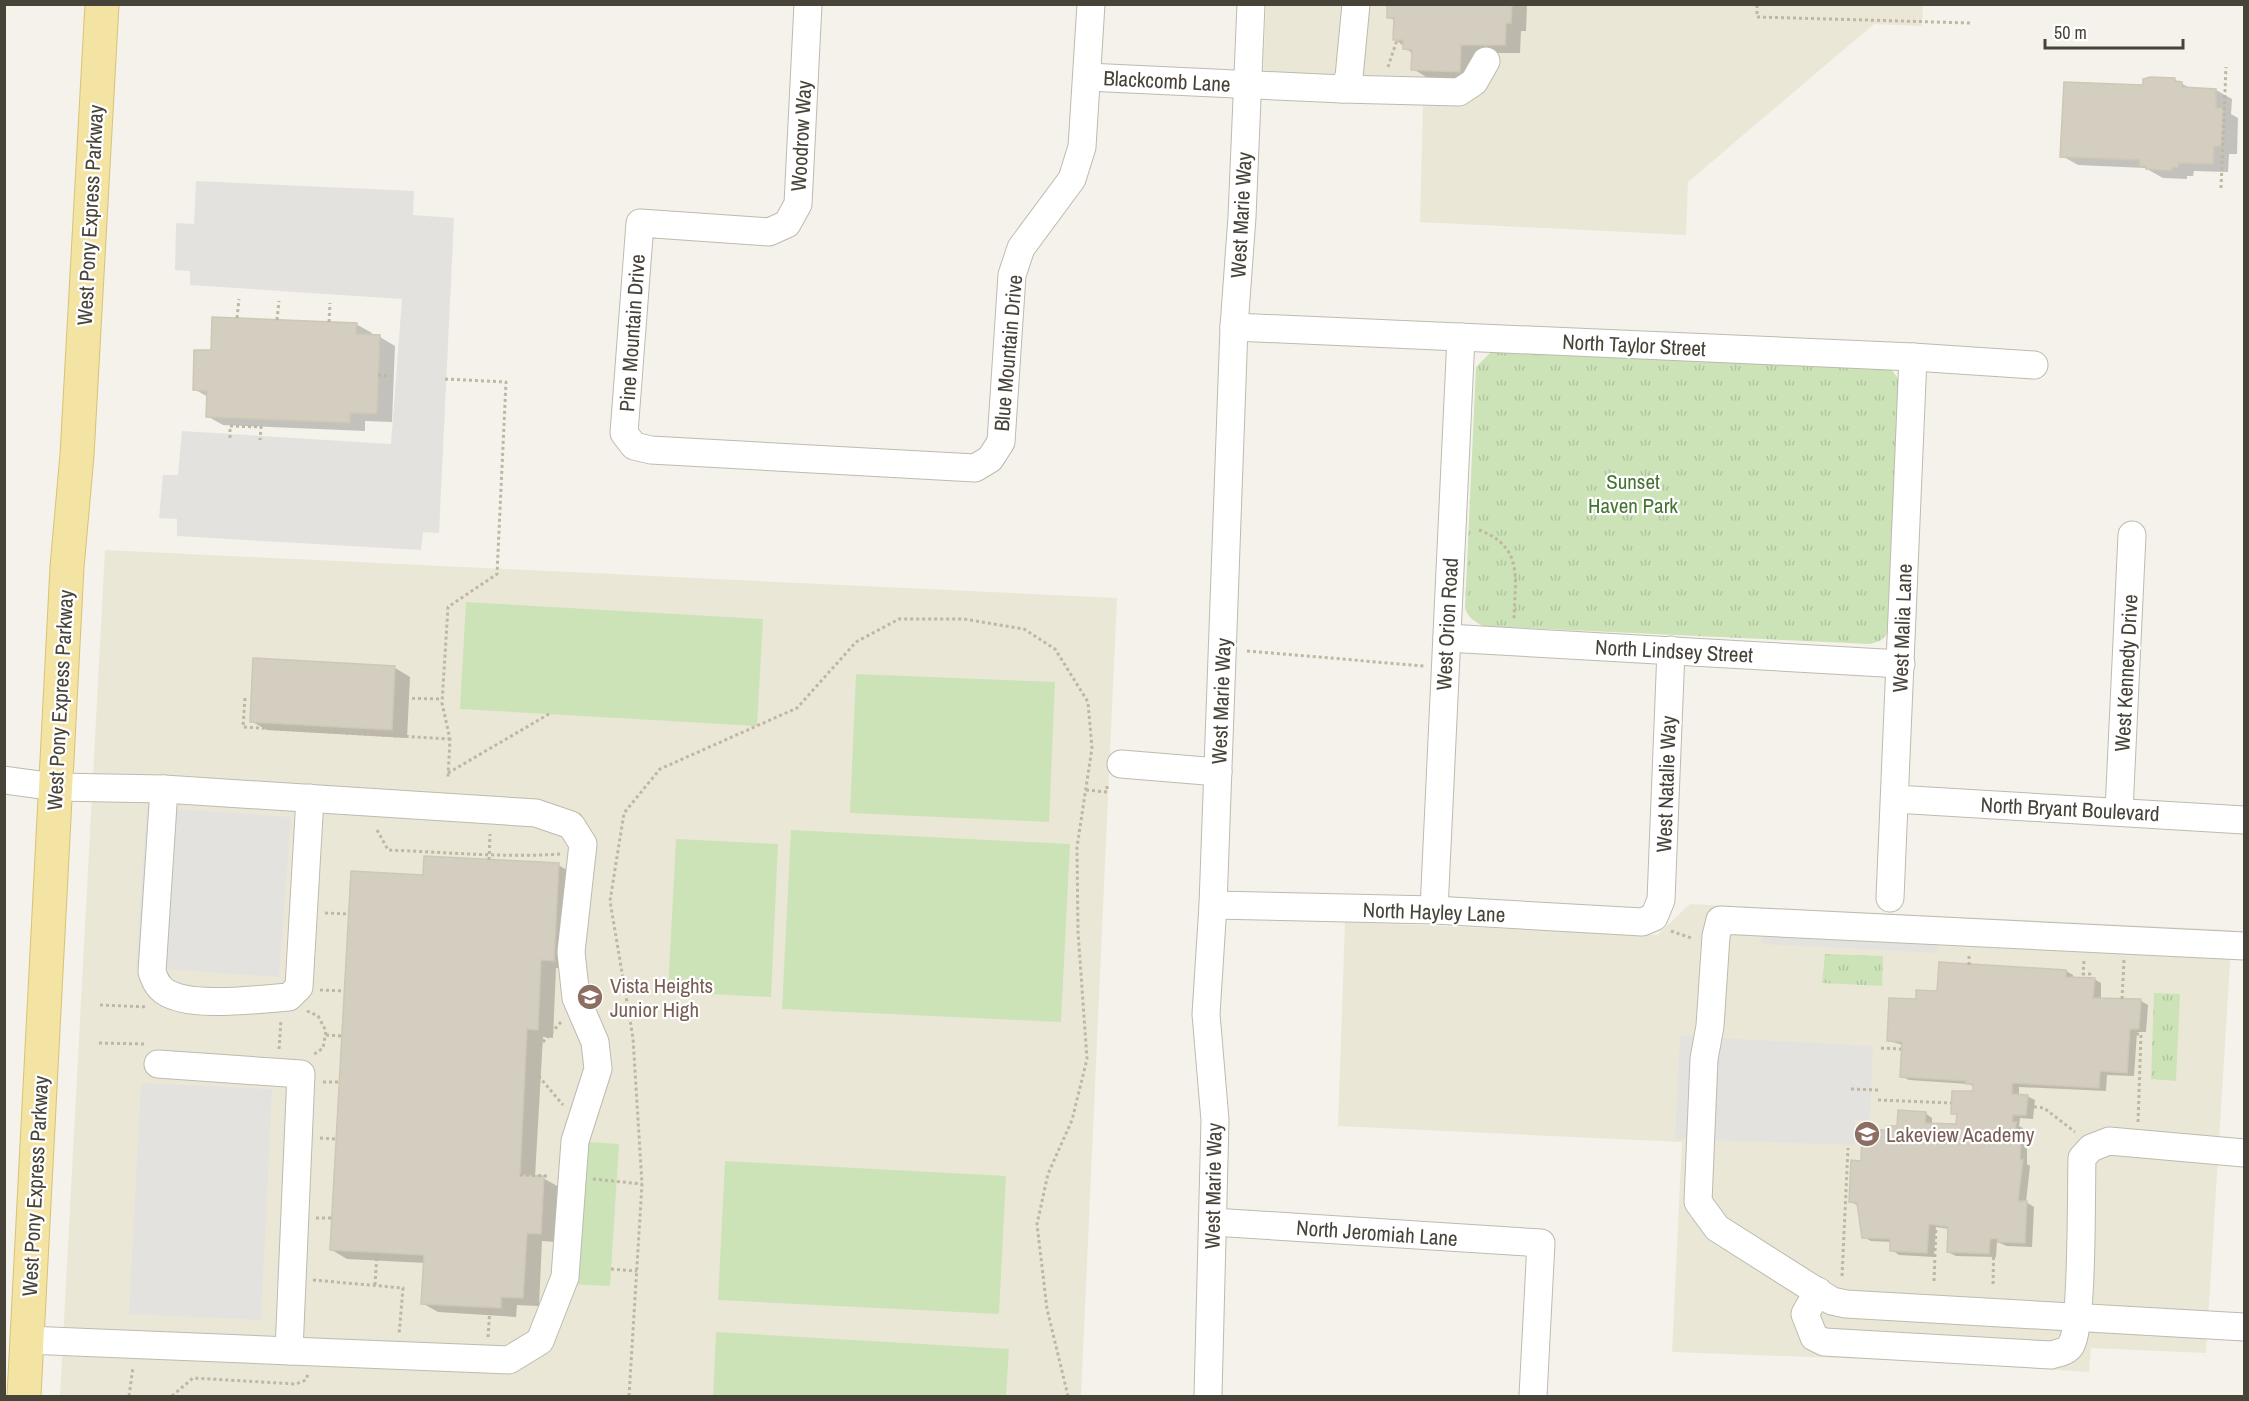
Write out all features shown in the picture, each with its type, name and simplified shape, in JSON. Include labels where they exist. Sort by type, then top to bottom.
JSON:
[{"type":"main road","name":"West Pony Express Parkway","points":[[24,1396],[67,567],[78,444],[102,4]]},
{"type":"street","name":"Woodrow Way","points":[[640,223],[769,232],[787,224],[798,204],[808,4]]},
{"type":"street","name":"Blue Mountain Drive","points":[[630,441],[634,446],[651,450],[975,468],[990,459],[1001,442],[1012,275],[1021,248],[1072,179],[1082,147],[1091,4]]},
{"type":"street","name":"West Marie Way","points":[[1208,1396],[1215,1120],[1206,1014],[1213,905],[1234,327],[1242,217],[1251,4]]},
{"type":"street","points":[[1342,89],[1349,77],[1356,4]]},
{"type":"street","name":"Blackcomb Lane","points":[[1087,77],[1459,92],[1474,82],[1486,61]]},
{"type":"street","name":"Pine Mountain Drive","points":[[630,441],[624,433],[640,223]]},
{"type":"street","name":"North Taylor Street","points":[[1234,327],[1913,357],[2034,365]]},
{"type":"street","name":"West Orion Road","points":[[1434,910],[1461,337]]},
{"type":"street","name":"West Malia Lane","points":[[1890,898],[1913,357]]},
{"type":"street","name":"West Kennedy Drive","points":[[2119,812],[2132,535]]},
{"type":"street","name":"North Lindsey Street","points":[[1447,638],[1900,664]]},
{"type":"street","name":"West Natalie Way","points":[[1662,924],[1671,651]]},
{"type":"street","points":[[1114,775],[1218,772]]},
{"type":"street","points":[[4,780],[55,787],[164,789],[536,813],[571,825],[583,844],[571,952],[578,1002],[595,1042],[598,1069],[563,1176],[566,1277],[540,1341],[509,1360],[299,1359],[27,1340]]},
{"type":"street","points":[[164,789],[152,972],[156,983],[164,991],[179,998],[198,1000],[289,997],[299,987],[310,798]]},
{"type":"street","name":"North Bryant Boulevard","points":[[1895,799],[2244,820]]},
{"type":"street","name":"North Hayley Lane","points":[[1213,905],[1434,910],[1662,924]]},
{"type":"street","points":[[2244,946],[1720,920],[1716,936],[1710,1026],[1704,1059],[1698,1203],[1717,1228],[1832,1301],[1846,1304],[2244,1327]]},
{"type":"street","points":[[157,1054],[301,1074],[299,1359]]},
{"type":"street","points":[[1818,1291],[1805,1314],[1814,1337],[1824,1342],[2051,1355],[2063,1352],[2072,1344],[2078,1318],[2082,1158],[2091,1148],[2109,1141],[2244,1153]]},
{"type":"street","name":"North Jeromiah Lane","points":[[1213,1222],[1540,1243],[1533,1396]]},
{"type":"path","points":[[1757,5],[1756,17],[1971,23]]},
{"type":"path","points":[[1388,69],[1397,40]]},
{"type":"path","points":[[2221,188],[2226,67]]},
{"type":"path","points":[[237,318],[239,299]]},
{"type":"path","points":[[277,320],[279,301]]},
{"type":"path","points":[[329,322],[330,303]]},
{"type":"path","points":[[378,375],[391,376]]},
{"type":"path","points":[[445,379],[506,382],[497,574],[448,607],[442,699],[450,739],[448,775],[549,714]]},
{"type":"path","points":[[230,438],[230,426],[261,427],[260,440]]},
{"type":"path","points":[[1479,530],[1500,541],[1511,553],[1515,566],[1514,618]]},
{"type":"path","points":[[629,1396],[642,1184],[633,1038],[610,901],[624,813],[660,769],[796,708],[856,642],[898,619],[964,619],[1024,628],[1056,649],[1088,702],[1092,748],[1077,847],[1078,932],[1087,1059],[1072,1120],[1048,1174],[1037,1224],[1047,1309],[1068,1396]]},
{"type":"path","points":[[1247,651],[1428,667]]},
{"type":"path","points":[[245,698],[243,727],[450,739]]},
{"type":"path","points":[[394,698],[442,699]]},
{"type":"path","points":[[1086,790],[1107,792],[1114,775]]},
{"type":"path","points":[[377,830],[388,850],[517,857],[569,854]]},
{"type":"path","points":[[489,860],[490,834]]},
{"type":"path","points":[[321,912],[348,914]]},
{"type":"path","points":[[1662,924],[1691,938]]},
{"type":"path","points":[[2122,999],[2124,950]]},
{"type":"path","points":[[2084,957],[2083,974],[2090,974],[2089,978]]},
{"type":"path","points":[[315,990],[344,991]]},
{"type":"path","points":[[578,1002],[526,1061],[580,1124]]},
{"type":"path","points":[[100,1005],[157,1008]]},
{"type":"path","points":[[304,1010],[318,1016],[326,1031],[323,1048],[308,1060]]},
{"type":"path","points":[[268,1048],[281,1049],[281,1015],[286,1016]]},
{"type":"path","points":[[2130,1034],[2141,1034],[2138,1125]]},
{"type":"path","points":[[326,1035],[342,1036]]},
{"type":"path","points":[[99,1043],[157,1054]]},
{"type":"path","points":[[1881,1048],[1901,1049]]},
{"type":"path","points":[[321,1082],[339,1082]]},
{"type":"path","points":[[1851,1089],[1878,1090]]},
{"type":"path","points":[[1878,1100],[1951,1103]]},
{"type":"path","points":[[2028,1106],[2044,1108],[2079,1135]]},
{"type":"path","points":[[1842,1276],[1848,1148]]},
{"type":"path","points":[[520,1175],[563,1176],[642,1184]]},
{"type":"path","points":[[1934,1281],[1936,1226]]},
{"type":"path","points":[[1993,1284],[1994,1239]]},
{"type":"path","points":[[375,1286],[377,1253]]},
{"type":"path","points":[[611,1269],[637,1271]]},
{"type":"path","points":[[302,1280],[403,1288],[399,1342]]},
{"type":"path","points":[[486,1359],[490,1308]]},
{"type":"path","points":[[129,1396],[134,1359]]},
{"type":"path","points":[[172,1396],[193,1378],[296,1384],[306,1380],[299,1359]]},
{"type":"shaded area","points":[[1266,5],[1923,5],[1922,26],[1874,24],[1688,182],[1686,235],[1420,222],[1423,104],[1262,94]]},
{"type":"shaded area","points":[[196,181],[414,191],[413,215],[454,218],[439,533],[423,532],[421,550],[177,536],[177,519],[159,518],[163,475],[178,475],[182,431],[391,444],[402,299],[190,285],[190,271],[175,270],[176,223],[194,224]]},
{"type":"shaded area","name":"Vista Heights Junior High","points":[[105,550],[1117,598],[1081,1396],[60,1396]]},
{"type":"shaded area","points":[[147,807],[291,817],[279,977],[136,967]]},
{"type":"shaded area","name":"Lakeview Academy","points":[[1690,904],[2232,930],[2206,1353],[2091,1348],[2089,1372],[1922,1361],[1672,1352],[1682,1142],[1338,1126],[1345,922],[1657,935]]},
{"type":"shaded area","points":[[1763,913],[1939,922],[1938,953],[1762,944]]},
{"type":"shaded area","points":[[1680,1036],[1873,1046],[1870,1120],[1855,1120],[1854,1145],[1675,1139]]},
{"type":"shaded area","points":[[141,1083],[272,1089],[261,1320],[129,1314]]},
{"type":"green space","name":"Sunset Haven Park","points":[[1493,350],[1891,369],[1903,385],[1889,632],[1880,641],[1870,644],[1483,626],[1474,621],[1465,608],[1476,367]]},
{"type":"green space","points":[[466,602],[763,619],[757,726],[460,709]]},
{"type":"green space","points":[[856,674],[1055,682],[1049,822],[850,813]]},
{"type":"green space","points":[[791,830],[1070,844],[1061,1022],[782,1009]]},
{"type":"green space","points":[[676,839],[778,844],[771,997],[668,992]]},
{"type":"green space","points":[[1825,954],[1883,956],[1882,986],[1822,983]]},
{"type":"green space","points":[[2154,993],[2180,994],[2176,1081],[2151,1079]]},
{"type":"green space","points":[[575,1141],[619,1144],[610,1286],[568,1284]]},
{"type":"green space","points":[[725,1161],[1006,1176],[999,1314],[718,1300]]},
{"type":"green space","points":[[716,1332],[1009,1349],[1006,1396],[713,1396]]},
{"type":"building","points":[[1387,4],[1512,4],[1511,23],[1506,23],[1505,45],[1461,45],[1460,72],[1411,70],[1412,50],[1403,49],[1403,40],[1393,40],[1394,18],[1387,18]]},
{"type":"building","points":[[2175,78],[2175,81],[2182,82],[2182,87],[2216,89],[2216,108],[2223,108],[2222,140],[2221,146],[2214,146],[2213,164],[2178,163],[2178,168],[2172,167],[2172,171],[2146,169],[2146,166],[2139,166],[2140,160],[2060,157],[2064,82],[2143,85],[2143,79]]},
{"type":"building","points":[[212,317],[357,323],[356,334],[380,335],[377,414],[350,413],[350,423],[206,417],[207,391],[193,390],[194,350],[211,350]]},
{"type":"building","points":[[253,658],[395,666],[392,730],[250,722]]},
{"type":"building","points":[[424,856],[559,863],[554,961],[541,960],[538,1030],[527,1029],[520,1175],[544,1176],[541,1234],[527,1233],[523,1298],[501,1297],[501,1308],[421,1304],[424,1255],[330,1250],[351,871],[423,875]]},
{"type":"building","name":"Lakeview Academy","points":[[1939,962],[2066,970],[2066,977],[2095,978],[2093,998],[2141,999],[2139,1029],[2130,1029],[2127,1073],[2100,1071],[2099,1088],[2012,1083],[2012,1094],[2028,1095],[2026,1115],[2013,1115],[2012,1122],[2016,1122],[2015,1134],[2021,1134],[2020,1160],[2023,1160],[2018,1201],[2027,1201],[2025,1243],[1998,1242],[1998,1239],[1990,1239],[1989,1254],[1947,1252],[1948,1227],[1929,1224],[1927,1253],[1890,1251],[1890,1239],[1862,1238],[1857,1203],[1849,1202],[1851,1160],[1861,1161],[1862,1129],[1886,1130],[1886,1126],[1897,1126],[1898,1110],[1926,1112],[1925,1123],[1956,1124],[1957,1114],[1951,1114],[1952,1091],[1973,1091],[1973,1084],[1966,1084],[1966,1081],[1900,1077],[1902,1042],[1887,1041],[1889,998],[1916,999],[1916,990],[1937,991]]},
{"type":"place","name":"Vista Heights Junior High","points":[[590,997]]},
{"type":"place","name":"Lakeview Academy","points":[[1867,1134]]}]
